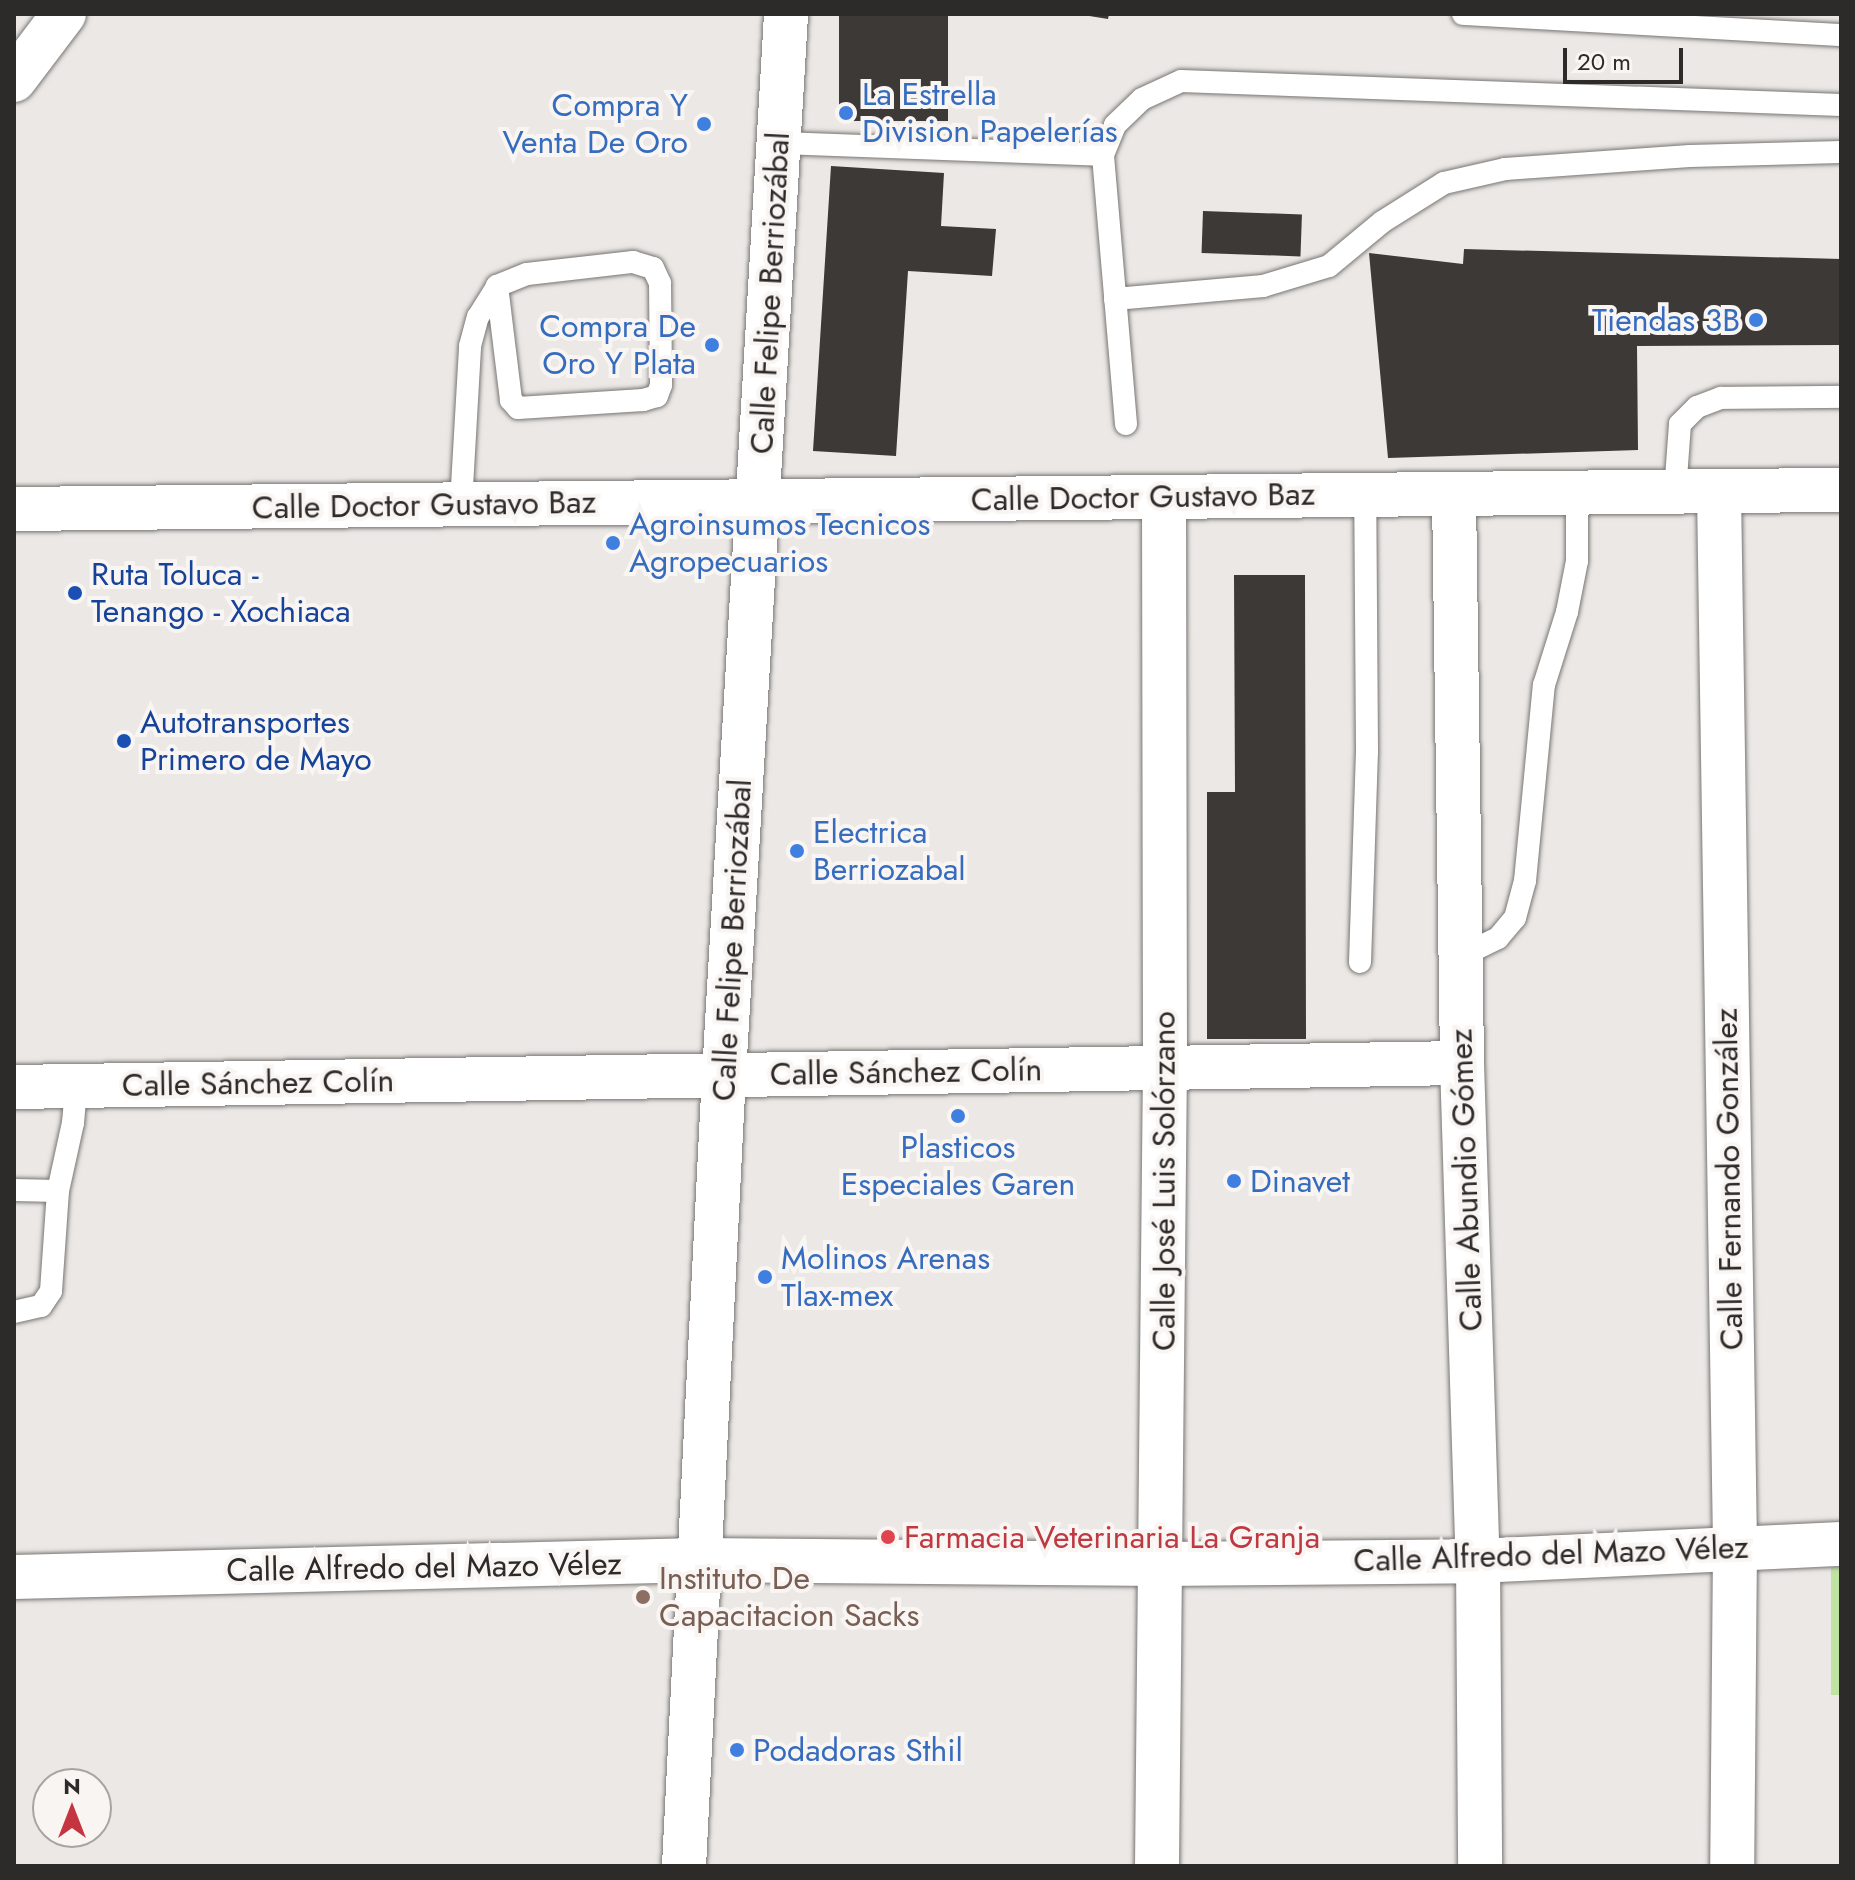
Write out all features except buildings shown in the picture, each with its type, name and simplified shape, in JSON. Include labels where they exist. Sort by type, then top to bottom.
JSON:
[{"type":"street","points":[[14,80],[64,14]]},
{"type":"street","name":"Calle Felipe Berriozábal","points":[[684,1866],[724,1074],[786,14]]},
{"type":"street","name":"Calle Doctor Gustavo Baz","points":[[14,509],[1841,490]]},
{"type":"street","name":"Calle Fernando González","points":[[1719,492],[1735,1546],[1732,1866]]},
{"type":"street","name":"Calle Abundio Gómez","points":[[1454,494],[1462,1063],[1478,1561],[1480,1866]]},
{"type":"street","name":"Calle José Luis Solórzano","points":[[1157,1866],[1165,1068],[1164,497]]},
{"type":"street","name":"Calle Sánchez Colín","points":[[14,1087],[1462,1063]]},
{"type":"street","name":"Calle Alfredo del Mazo Vélez","points":[[14,1577],[698,1560],[1161,1564],[1478,1561],[1735,1546],[1841,1544]]},
{"type":"lane","points":[[1463,14],[1841,35]]},
{"type":"lane","points":[[1126,424],[1103,155],[1115,125],[1142,99],[1181,81],[1841,105]]},
{"type":"lane","points":[[778,143],[1103,155]]},
{"type":"lane","points":[[1115,299],[1263,286],[1329,266],[1382,222],[1444,183],[1505,169],[1690,156],[1841,152]]},
{"type":"lane","points":[[461,504],[470,346],[478,317],[497,286],[527,274],[633,262],[653,268],[660,283],[661,385],[657,396],[643,400],[518,408],[511,400],[497,286]]},
{"type":"lane","points":[[1675,492],[1680,424],[1697,407],[1721,398],[1841,397]]},
{"type":"lane","points":[[1461,956],[1498,938],[1515,918],[1525,881],[1544,685],[1567,612],[1577,561],[1577,493]]},
{"type":"lane","points":[[1360,962],[1367,751],[1365,495]]},
{"type":"lane","points":[[14,1312],[41,1306],[51,1291],[58,1191],[73,1123],[76,1086]]},
{"type":"lane","points":[[14,1190],[58,1191]]},
{"type":"green space","points":[[1831,1567],[1841,1567],[1841,1695],[1831,1695]]},
{"type":"place","name":"La Estrella Division Papelerías","points":[[846,113]]},
{"type":"place","name":"Compra Y Venta De Oro","points":[[704,124]]},
{"type":"place","name":"Tiendas 3B","points":[[1756,320]]},
{"type":"place","name":"Compra De Oro Y Plata","points":[[712,345]]},
{"type":"place","name":"Agroinsumos Tecnicos Agropecuarios","points":[[613,543]]},
{"type":"place","name":"Ruta Toluca - Tenango - Xochiaca","points":[[75,593]]},
{"type":"place","name":"Autotransportes Primero de Mayo","points":[[124,741]]},
{"type":"place","name":"Electrica Berriozabal","points":[[797,851]]},
{"type":"place","name":"Plasticos Especiales Garen","points":[[958,1116]]},
{"type":"place","name":"Dinavet","points":[[1234,1181]]},
{"type":"place","name":"Molinos Arenas Tlax-mex","points":[[765,1277]]},
{"type":"place","name":"Farmacia Veterinaria La Granja","points":[[888,1537]]},
{"type":"place","name":"Instituto De Capacitacion Sacks","points":[[643,1597]]},
{"type":"place","name":"Podadoras Sthil","points":[[737,1750]]}]
